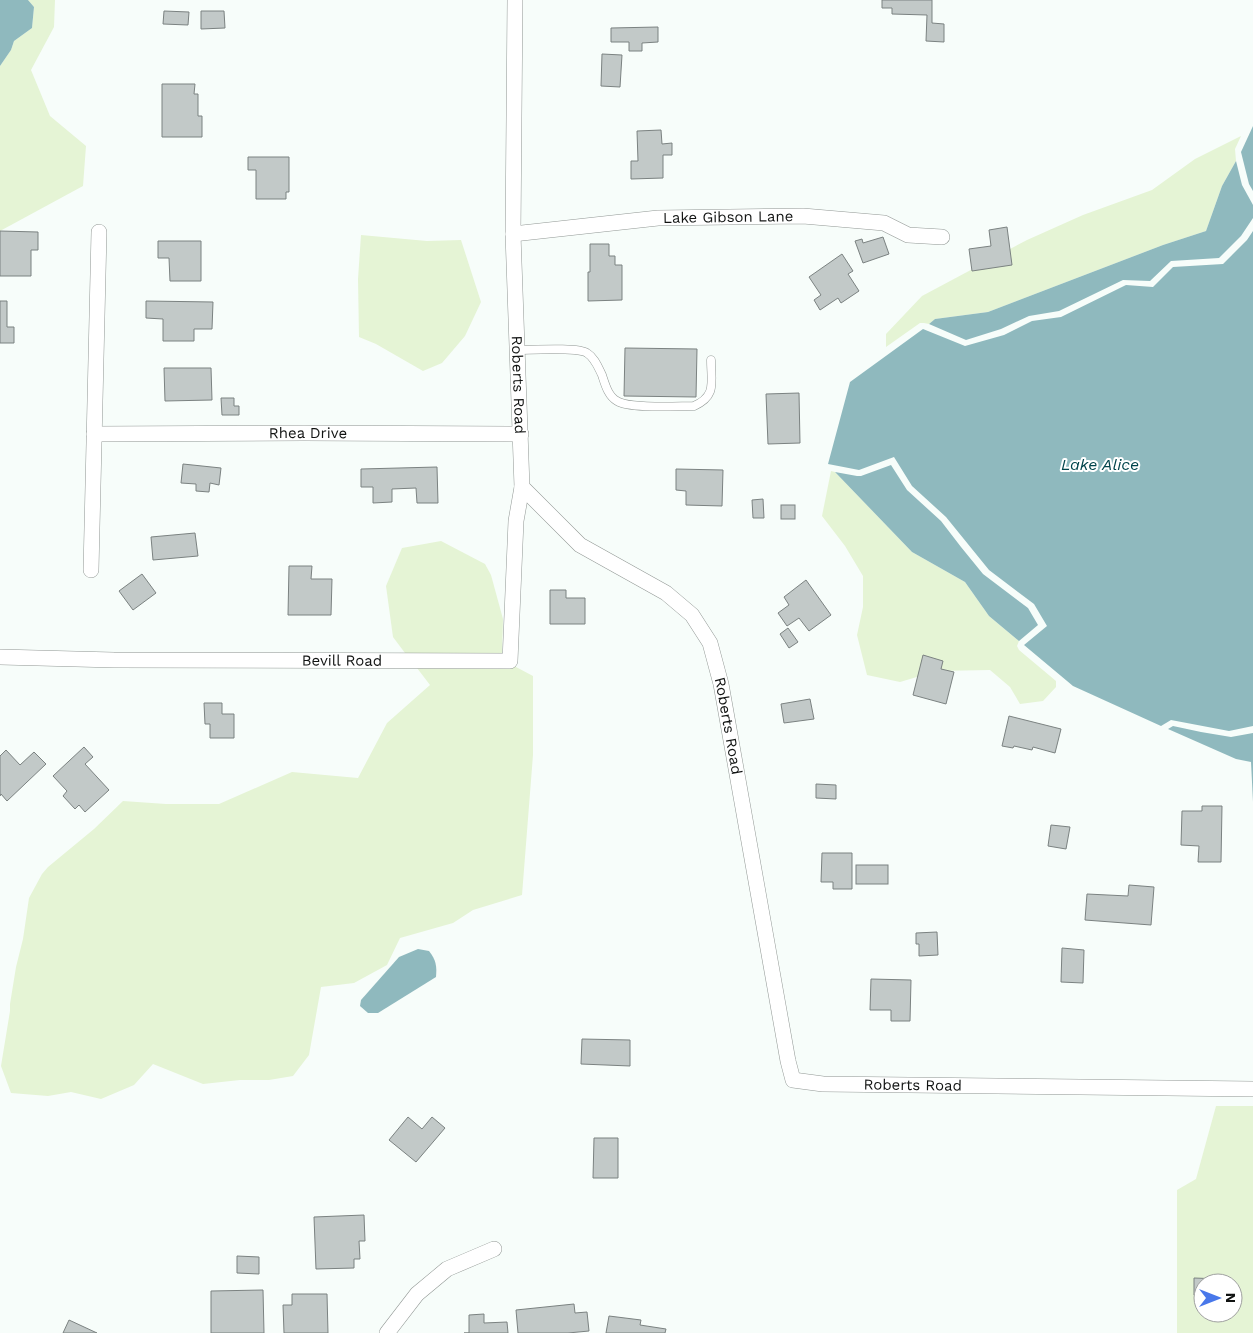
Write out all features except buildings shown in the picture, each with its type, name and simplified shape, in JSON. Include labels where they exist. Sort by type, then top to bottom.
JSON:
[{"type":"street","name":"Roberts Road","points":[[515,0],[513,234],[522,488],[580,545],[666,593],[692,615],[710,643],[721,684],[788,1061],[793,1080],[823,1084],[1253,1089]]},
{"type":"street","name":"Lake Gibson Lane","points":[[513,234],[658,218],[803,216],[884,223],[908,235],[942,238]]},
{"type":"street","points":[[91,570],[99,232]]},
{"type":"street","name":"Rhea Drive","points":[[94,434],[521,434]]},
{"type":"street","name":"Bevill Road","points":[[0,657],[114,660],[510,661],[516,520],[522,488]]},
{"type":"street","points":[[386,1333],[417,1294],[447,1269],[494,1249]]},
{"type":"lane","points":[[518,350],[585,352],[594,358],[608,391],[613,398],[618,402],[632,406],[694,406],[701,403],[710,394],[711,360]]},
{"type":"green space","points":[[28,0],[55,0],[54,27],[31,70],[50,116],[86,146],[83,186],[0,231],[0,66],[11,50],[14,41],[32,28],[34,7]]},
{"type":"green space","points":[[1241,136],[1235,149],[1236,161],[1222,186],[1206,231],[1163,245],[988,312],[935,319],[929,324],[920,323],[886,347],[886,334],[922,296],[1027,240],[1083,215],[1152,190],[1195,159]]},
{"type":"green space","points":[[361,235],[427,241],[461,240],[481,302],[465,336],[442,363],[423,371],[376,344],[359,337],[358,279]]},
{"type":"green space","points":[[831,471],[835,472],[912,552],[965,582],[989,616],[1019,641],[1017,646],[1019,650],[1056,681],[1056,687],[1043,701],[1020,704],[1010,687],[990,670],[937,671],[900,682],[867,675],[857,635],[863,607],[863,576],[845,546],[822,516]]},
{"type":"green space","points":[[441,541],[485,564],[491,575],[503,619],[502,654],[405,653],[393,637],[386,586],[402,548]]},
{"type":"green space","points":[[515,664],[516,667],[533,676],[533,755],[522,895],[473,910],[453,923],[400,938],[387,965],[354,983],[321,987],[309,1055],[293,1076],[269,1080],[240,1080],[203,1084],[153,1064],[134,1085],[101,1099],[71,1092],[48,1096],[11,1093],[1,1066],[29,898],[48,867],[94,829],[123,801],[166,804],[219,804],[292,772],[358,778],[387,723],[430,685],[417,668]]},
{"type":"green space","points":[[1216,1106],[1253,1106],[1253,1333],[1177,1333],[1177,1190],[1196,1179]]},
{"type":"water","points":[[0,0],[28,0],[34,7],[32,28],[14,41],[11,50],[0,66]]},
{"type":"water","points":[[1253,126],[1253,191],[1249,184],[1241,152]]},
{"type":"water","points":[[1236,161],[1242,185],[1253,205],[1253,218],[1241,236],[1219,258],[1171,261],[1150,281],[1123,280],[1059,311],[1029,316],[1001,329],[966,340],[929,324],[935,319],[988,312],[1163,245],[1206,231],[1222,186]]},
{"type":"water","name":"Lake Alice","points":[[1253,231],[1253,726],[1229,731],[1171,720],[1161,726],[1073,686],[1024,645],[1047,626],[1034,604],[989,570],[946,517],[912,486],[894,457],[859,470],[828,464],[850,382],[923,329],[965,346],[1004,335],[1032,321],[1061,317],[1126,285],[1153,287],[1173,267],[1223,264],[1247,240]]},
{"type":"water","points":[[891,465],[907,490],[941,521],[983,574],[1028,608],[1038,625],[1019,641],[989,616],[965,582],[912,552],[835,472],[861,476]]},
{"type":"water","points":[[1173,726],[1231,737],[1253,733],[1253,802],[1251,762],[1236,759],[1168,729]]},
{"type":"water","points":[[418,949],[429,951],[433,957],[436,963],[436,977],[378,1013],[368,1013],[360,1006],[361,1000],[399,957]]}]
